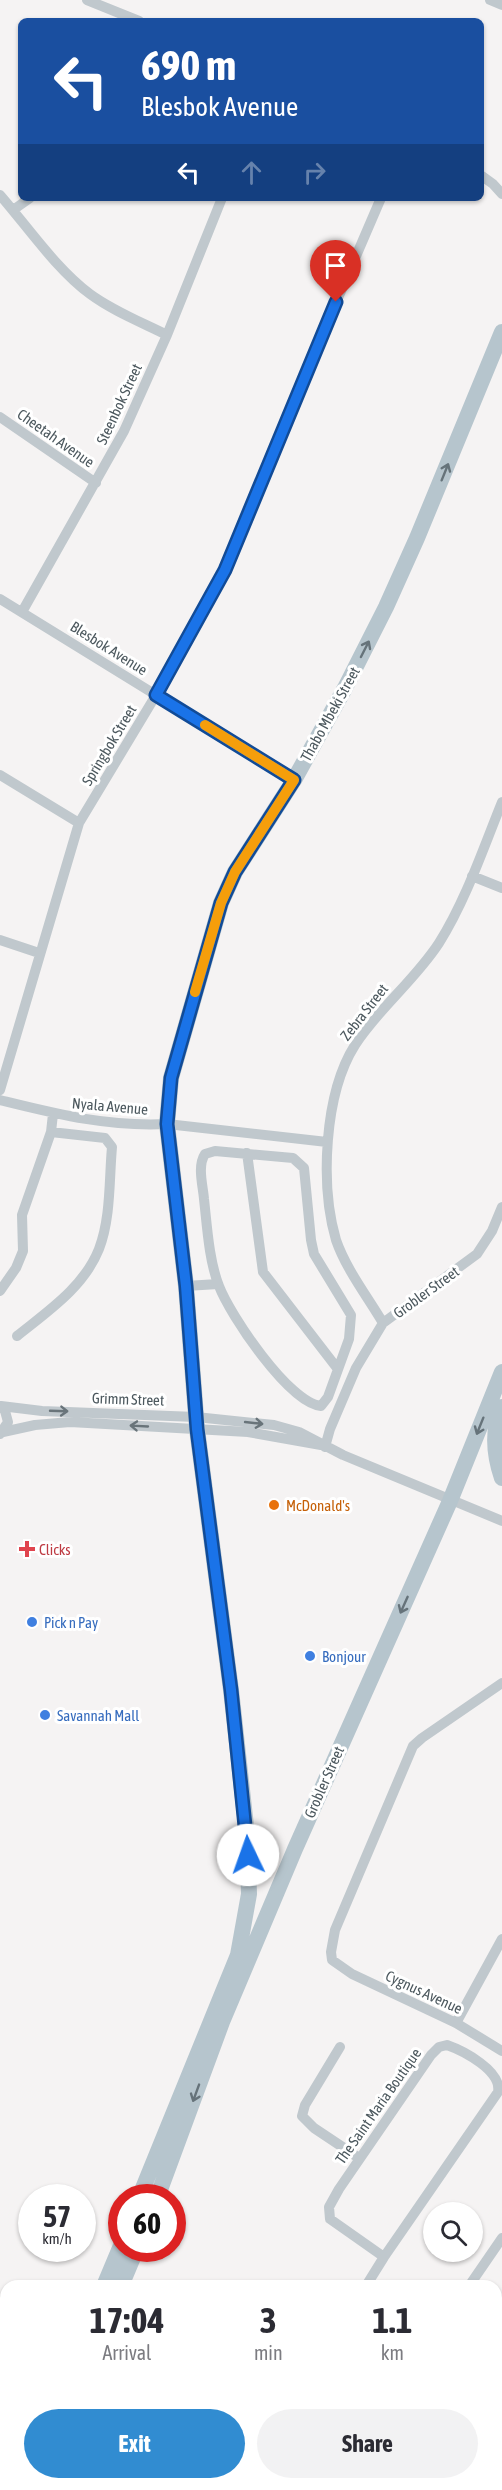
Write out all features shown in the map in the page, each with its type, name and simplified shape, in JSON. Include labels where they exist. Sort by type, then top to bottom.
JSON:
[{"type":"main road","name":"Thabo Mbeki Street","points":[[238,1955],[249,1894],[247,1835],[231,1690],[196,1423],[186,1286],[167,1124],[171,1078],[221,903],[235,872],[294,780],[345,688],[386,607],[502,332]]},
{"type":"main road","name":"Grobler Street","points":[[162,2184],[216,2038],[295,1849],[450,1501],[502,1372]]},
{"type":"main road","points":[[502,1407],[495,1443],[502,1478]]},
{"type":"main road","points":[[145,2184],[238,1955],[295,1849]]},
{"type":"main road","points":[[216,2038],[216,2022],[238,1955]]},
{"type":"main road","points":[[107,2280],[114,2262]]},
{"type":"main road","points":[[124,2280],[131,2262]]},
{"type":"street","points":[[87,0],[128,18]]},
{"type":"street","points":[[490,0],[502,5]]},
{"type":"street","points":[[484,177],[498,184],[502,194]]},
{"type":"street","points":[[0,195],[74,281],[87,292],[102,303],[167,335]]},
{"type":"street","points":[[13,210],[26,201]]},
{"type":"street","name":"Steenbok Street","points":[[22,612],[124,431],[167,335],[221,201]]},
{"type":"street","name":"Springbok Street","points":[[0,1090],[79,823],[156,695],[225,570],[274,447],[380,201]]},
{"type":"street","name":"Cheetah Avenue","points":[[0,417],[96,483]]},
{"type":"street","name":"Blesbok Avenue","points":[[0,599],[294,780]]},
{"type":"street","points":[[0,775],[79,823]]},
{"type":"street","name":"Zebra Street","points":[[383,1323],[344,1260],[337,1240],[330,1201],[327,1142],[338,1086],[348,1057],[364,1033],[438,945],[472,876],[502,802]]},
{"type":"street","points":[[472,876],[502,888]]},
{"type":"street","points":[[0,940],[39,953]]},
{"type":"street","name":"Nyala Avenue","points":[[0,1100],[91,1122],[167,1124],[327,1142]]},
{"type":"street","points":[[0,1291],[16,1268],[23,1251],[22,1215],[51,1132],[53,1114]]},
{"type":"street","points":[[17,1336],[61,1302],[82,1278],[100,1248],[105,1230],[112,1147],[110,1142],[105,1138],[51,1132]]},
{"type":"street","points":[[215,1151],[247,1154],[293,1158],[299,1161],[304,1168],[314,1254],[319,1266],[345,1303],[351,1316],[349,1339],[323,1405],[312,1405],[302,1399],[273,1369],[228,1306],[218,1284],[207,1226],[201,1176],[202,1158],[205,1154],[215,1151]]},
{"type":"street","points":[[247,1154],[264,1272],[337,1368]]},
{"type":"street","name":"Grobler Street","points":[[323,1446],[356,1368],[383,1323],[477,1254],[492,1231],[502,1206]]},
{"type":"street","points":[[186,1286],[218,1284]]},
{"type":"street","points":[[1,1406],[8,1422],[2,1433]]},
{"type":"street","name":"Grimm Street","points":[[1,1406],[196,1423],[323,1446],[502,1521]]},
{"type":"street","name":"Grimm Street","points":[[2,1433],[35,1425],[70,1422],[196,1423]]},
{"type":"street","name":"Cygnus Avenue","points":[[502,1683],[422,1737],[408,1755],[335,1930],[331,1952],[332,1960],[361,1979],[456,2023],[502,2052]]},
{"type":"street","points":[[456,2023],[502,1939]]},
{"type":"street","name":"The Saint Maria Boutique","points":[[370,2280],[496,2096],[499,2086],[497,2076],[457,2049],[447,2045],[439,2047],[431,2055],[359,2158],[329,2207],[330,2219],[384,2257]]},
{"type":"street","points":[[340,2047],[305,2105],[302,2116],[314,2128],[359,2158]]},
{"type":"street","points":[[473,2280],[502,2238]]},
{"type":"slow traffic","points":[[195,992],[213,926],[235,872],[294,780],[205,725]]},
{"type":"place","name":"McDonald's","points":[[274,1505]]},
{"type":"place","name":"Clicks","points":[[27,1549]]},
{"type":"place","name":"Pick n Pay","points":[[32,1622]]},
{"type":"place","name":"Bonjour","points":[[310,1656]]},
{"type":"place","name":"Savannah Mall","points":[[45,1715]]},
{"type":"route","points":[[248,1855],[231,1690],[197,1429],[186,1286],[167,1124],[171,1078],[221,903],[235,872],[294,780],[156,695],[225,570],[336,302]]}]
